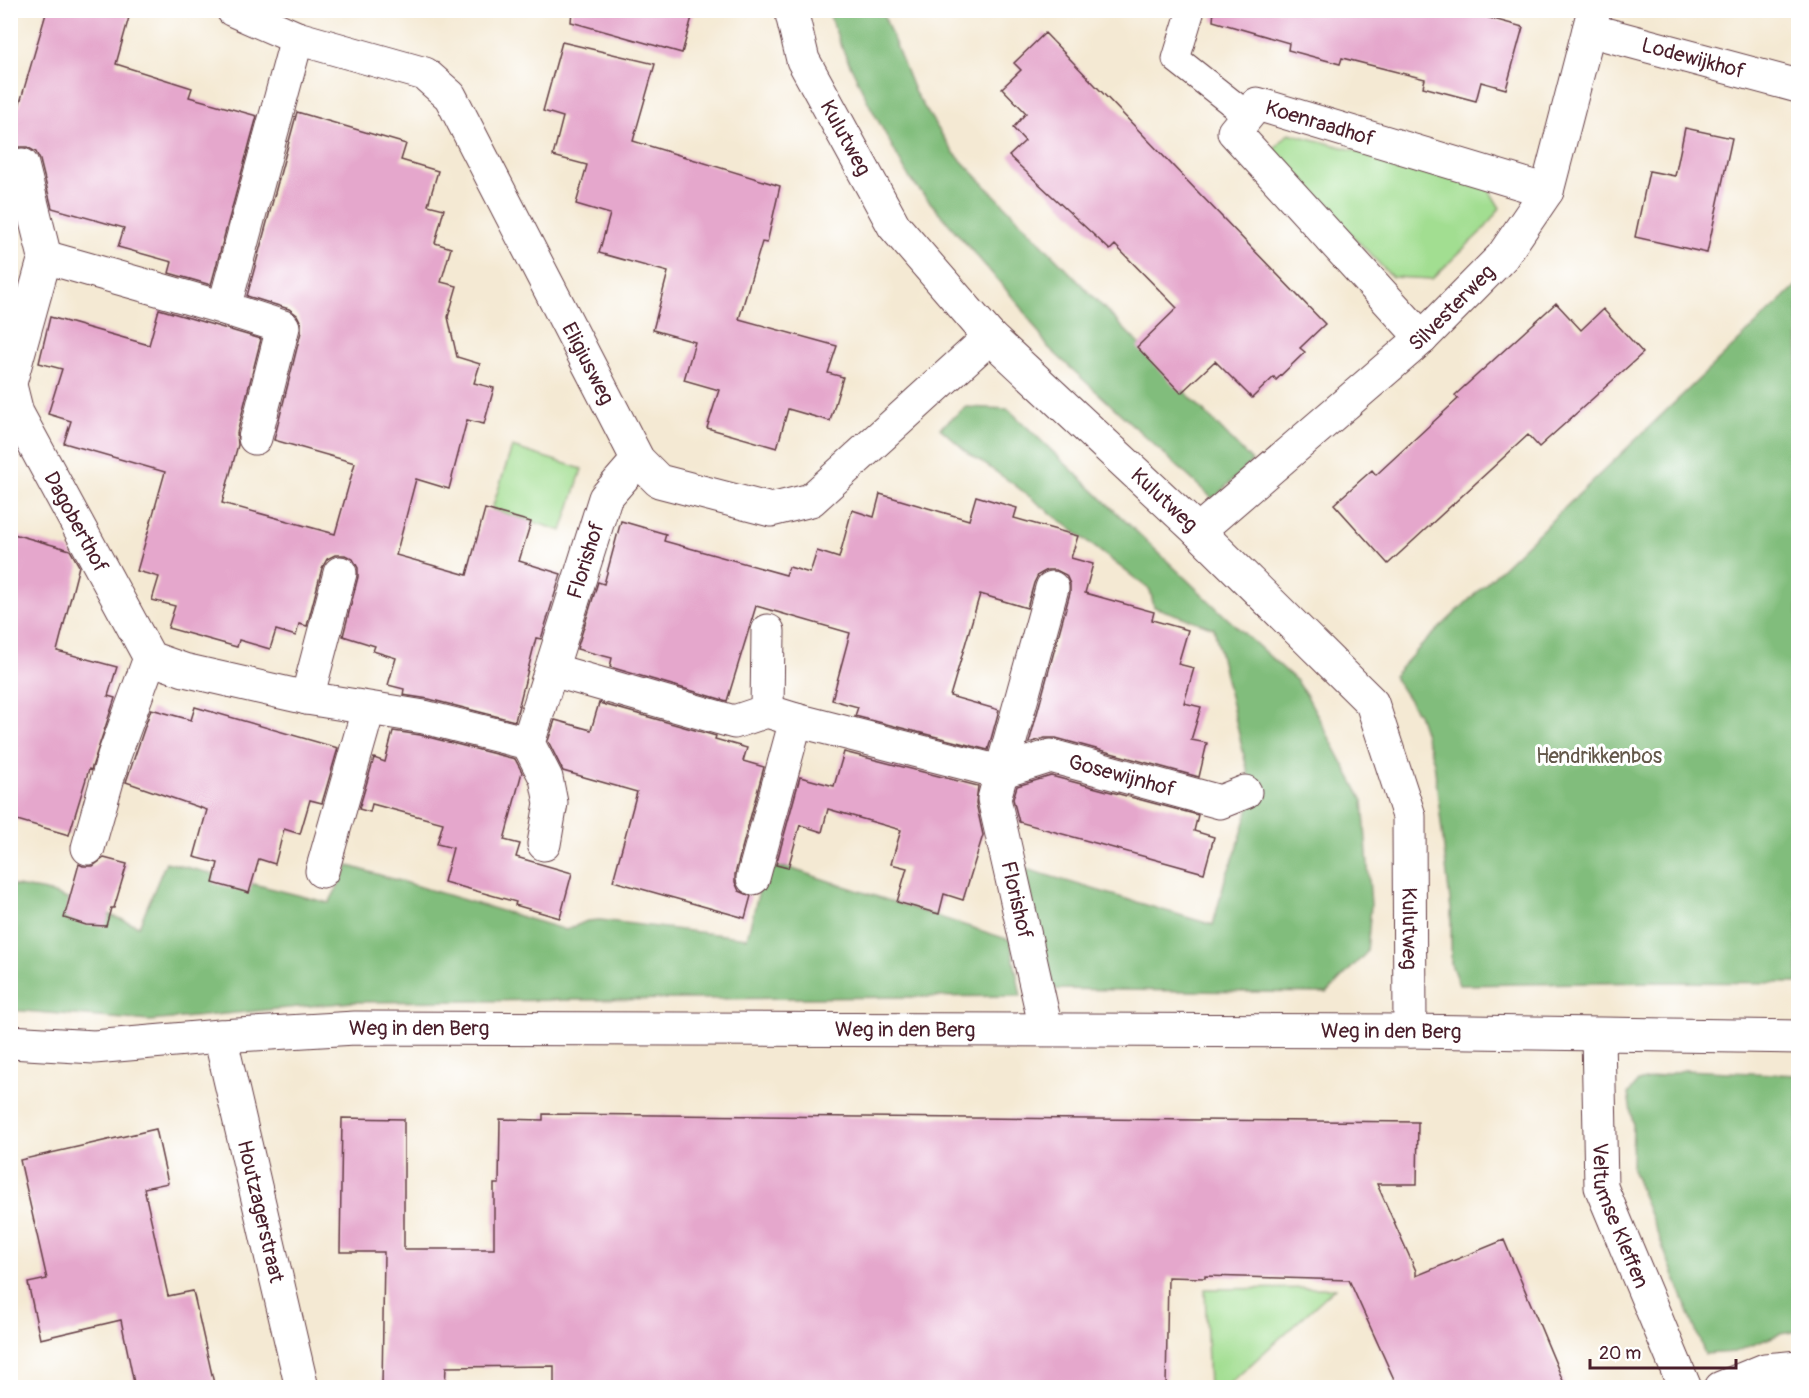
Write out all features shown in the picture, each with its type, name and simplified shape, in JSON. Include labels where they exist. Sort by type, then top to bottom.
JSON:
[{"type":"street","name":"Eligiusweg","points":[[233,10],[297,38],[425,74],[450,96],[638,460],[659,481],[771,510],[811,500],[990,338]]},
{"type":"street","name":"Kulutweg","points":[[791,10],[803,60],[894,226],[990,338],[1198,531],[1372,703],[1409,816],[1410,1031]]},
{"type":"street","name":"Lodewijkhof","points":[[1592,20],[1798,86]]},
{"type":"street","name":"Silvesterweg","points":[[1198,531],[1422,338],[1502,257],[1547,191],[1592,20]]},
{"type":"street","points":[[224,308],[297,38]]},
{"type":"street","name":"Koenraadhof","points":[[1422,338],[1234,132],[1257,104],[1547,191]]},
{"type":"street","name":"Dagoberthof","points":[[22,165],[45,257],[10,384],[17,413],[150,658]]},
{"type":"street","points":[[45,257],[283,327],[255,438]]},
{"type":"street","name":"Florishof","points":[[528,743],[605,498],[638,460]]},
{"type":"street","points":[[307,698],[340,573]]},
{"type":"street","name":"Florishof","points":[[1046,1029],[994,799],[1052,588]]},
{"type":"street","points":[[753,878],[781,716],[768,631]]},
{"type":"street","points":[[88,848],[114,756],[150,658],[184,670],[307,698],[368,710],[424,717],[528,743],[546,778],[551,803],[544,844]]},
{"type":"street","points":[[552,670],[734,722],[781,716],[1000,772]]},
{"type":"street","points":[[322,871],[368,710]]},
{"type":"street","name":"Gosewijnhof","points":[[1000,772],[1051,756],[1220,802],[1245,792]]},
{"type":"street","name":"Weg in den Berg","points":[[10,1042],[94,1047],[220,1036],[355,1028],[1410,1031],[1798,1037]]},
{"type":"street","name":"Veltumse Kleffen","points":[[1598,1035],[1601,1187],[1685,1388]]},
{"type":"street","name":"Houtzagerstraat","points":[[220,1036],[302,1388]]},
{"type":"street","points":[[1721,1388],[1765,1370],[1798,1367]]},
{"type":"lane","points":[[1191,10],[1176,58],[1247,116]]},
{"type":"green space","points":[[828,11],[882,11],[915,93],[953,152],[1252,461],[1213,499],[1048,347],[1022,308],[910,179],[869,104],[842,48]]},
{"type":"green space","points":[[1289,133],[1486,185],[1500,208],[1486,227],[1432,279],[1392,277],[1272,151]]},
{"type":"green space","name":"Hendrikkenbos","points":[[1798,284],[1798,983],[1658,982],[1459,985],[1451,964],[1451,910],[1434,762],[1418,714],[1393,676],[1424,643]]},
{"type":"green space","points":[[966,407],[1008,409],[1227,618],[1297,681],[1307,696],[1363,801],[1371,905],[1367,952],[1327,993],[1054,989],[1023,868],[1213,925],[1225,879],[1237,849],[1253,794],[1214,628],[1154,607],[1150,590],[1012,483],[967,452],[940,428]]},
{"type":"green space","points":[[512,447],[582,469],[562,531],[492,509]]},
{"type":"green space","points":[[166,862],[329,903],[349,866],[566,930],[587,921],[600,920],[747,938],[765,867],[789,868],[1010,940],[1021,996],[352,1002],[150,1021],[11,1010],[10,885],[46,891],[139,926]]},
{"type":"green space","points":[[1684,1070],[1798,1075],[1798,1331],[1780,1334],[1735,1352],[1705,1354],[1632,1169],[1633,1123],[1628,1094],[1638,1082]]},
{"type":"green space","points":[[1335,1288],[1226,1387],[1209,1387],[1205,1289]]},
{"type":"building","points":[[47,10],[131,10],[116,64],[192,88],[189,97],[257,116],[211,285],[169,273],[172,262],[118,247],[124,228],[52,208],[36,152],[27,147],[18,147],[10,151],[10,137]]},
{"type":"building","points":[[572,10],[694,10],[682,53],[571,22]]},
{"type":"building","points":[[1214,10],[1460,10],[1523,27],[1506,89],[1481,82],[1476,101],[1423,87],[1425,79],[1342,58],[1340,64],[1288,50],[1289,43],[1213,21]]},
{"type":"building","points":[[1045,33],[1325,324],[1300,348],[1305,352],[1276,380],[1274,377],[1252,398],[1215,361],[1181,393],[1137,347],[1177,308],[1115,245],[1110,250],[1009,156],[1025,141],[1013,128],[1026,113],[1002,88],[1021,70],[1014,63]]},
{"type":"building","points":[[562,42],[655,64],[633,141],[780,186],[767,243],[762,242],[739,319],[837,346],[828,373],[843,377],[830,421],[788,409],[777,448],[707,428],[719,390],[684,380],[695,342],[653,330],[668,272],[599,253],[610,214],[576,204],[587,165],[553,156],[563,117],[543,111]]},
{"type":"building","points":[[297,112],[406,144],[401,160],[438,171],[428,205],[444,209],[435,243],[451,248],[441,282],[457,286],[448,317],[457,357],[480,364],[474,383],[494,388],[484,424],[467,420],[449,489],[416,479],[396,555],[467,575],[485,509],[531,522],[519,561],[561,574],[541,639],[536,638],[515,721],[429,699],[403,695],[404,689],[388,685],[396,658],[373,651],[375,646],[343,636],[358,577],[358,568],[353,559],[345,555],[335,555],[327,559],[322,568],[307,626],[299,624],[296,636],[276,630],[270,649],[239,640],[237,647],[168,628],[175,606],[152,600],[159,577],[137,571],[165,472],[64,443],[71,421],[48,414],[62,369],[39,363],[50,317],[149,345],[159,309],[261,339],[237,433],[238,445],[222,503],[335,534],[355,463],[274,440],[301,332],[301,323],[297,315],[289,309],[247,296]]},
{"type":"building","points":[[1685,128],[1732,138],[1707,253],[1635,237],[1649,171],[1675,176]]},
{"type":"building","points":[[1556,303],[1581,330],[1603,309],[1643,353],[1539,447],[1528,435],[1388,564],[1334,504],[1372,470],[1376,475],[1458,399],[1455,395]]},
{"type":"building","points":[[880,494],[969,520],[976,496],[1017,508],[1014,518],[1078,536],[1071,558],[1093,564],[1085,593],[1154,612],[1152,620],[1188,630],[1178,664],[1194,668],[1184,703],[1201,707],[1191,740],[1207,743],[1199,777],[1056,738],[1045,738],[1029,743],[1070,593],[1070,584],[1066,575],[1056,570],[1047,570],[1038,575],[1027,608],[980,594],[950,696],[999,710],[988,750],[855,716],[858,707],[832,700],[850,633],[756,606],[727,701],[610,667],[612,658],[577,649],[598,582],[604,584],[621,521],[666,534],[664,541],[786,575],[789,567],[810,573],[817,551],[839,558],[852,510],[874,517]]},
{"type":"building","points":[[10,533],[70,550],[79,566],[57,651],[117,667],[108,696],[115,698],[91,770],[89,769],[69,835],[10,818]]},
{"type":"building","points":[[599,703],[716,736],[715,739],[747,748],[743,761],[764,767],[735,874],[735,882],[739,891],[751,896],[745,918],[613,881],[637,792],[563,771],[548,741],[555,720],[591,730]]},
{"type":"building","points":[[195,707],[338,748],[322,803],[310,800],[300,834],[284,829],[275,864],[259,859],[249,893],[213,883],[218,863],[194,857],[207,810],[126,782],[151,709],[191,720]]},
{"type":"building","points":[[393,731],[420,735],[515,759],[522,772],[504,840],[520,844],[516,857],[572,873],[560,918],[515,905],[516,902],[444,882],[453,848],[437,844],[443,823],[372,804],[370,812],[359,809],[374,758],[385,762]]},
{"type":"building","points":[[844,752],[978,786],[976,803],[983,835],[963,900],[944,894],[939,914],[897,902],[907,868],[891,864],[901,830],[828,809],[822,832],[800,825],[788,868],[776,865],[800,777],[834,786]]},
{"type":"building","points":[[1051,776],[1198,815],[1194,831],[1214,837],[1204,873],[1019,822],[1013,799],[1017,786]]},
{"type":"building","points":[[104,858],[127,864],[114,908],[111,908],[106,926],[86,925],[64,918],[79,864],[93,866]]},
{"type":"building","points":[[543,1114],[1418,1122],[1417,1184],[1377,1184],[1416,1271],[1416,1276],[1504,1240],[1566,1388],[1398,1388],[1349,1280],[1205,1276],[1205,1278],[1168,1277],[1166,1388],[554,1388],[554,1366],[446,1367],[445,1388],[382,1388],[384,1252],[340,1252],[342,1118],[404,1119],[404,1249],[494,1249],[494,1184],[499,1184],[500,1119],[543,1120]]},
{"type":"building","points":[[156,1129],[168,1183],[144,1188],[168,1296],[193,1291],[215,1388],[135,1388],[121,1320],[40,1339],[28,1283],[47,1279],[20,1160]]}]
